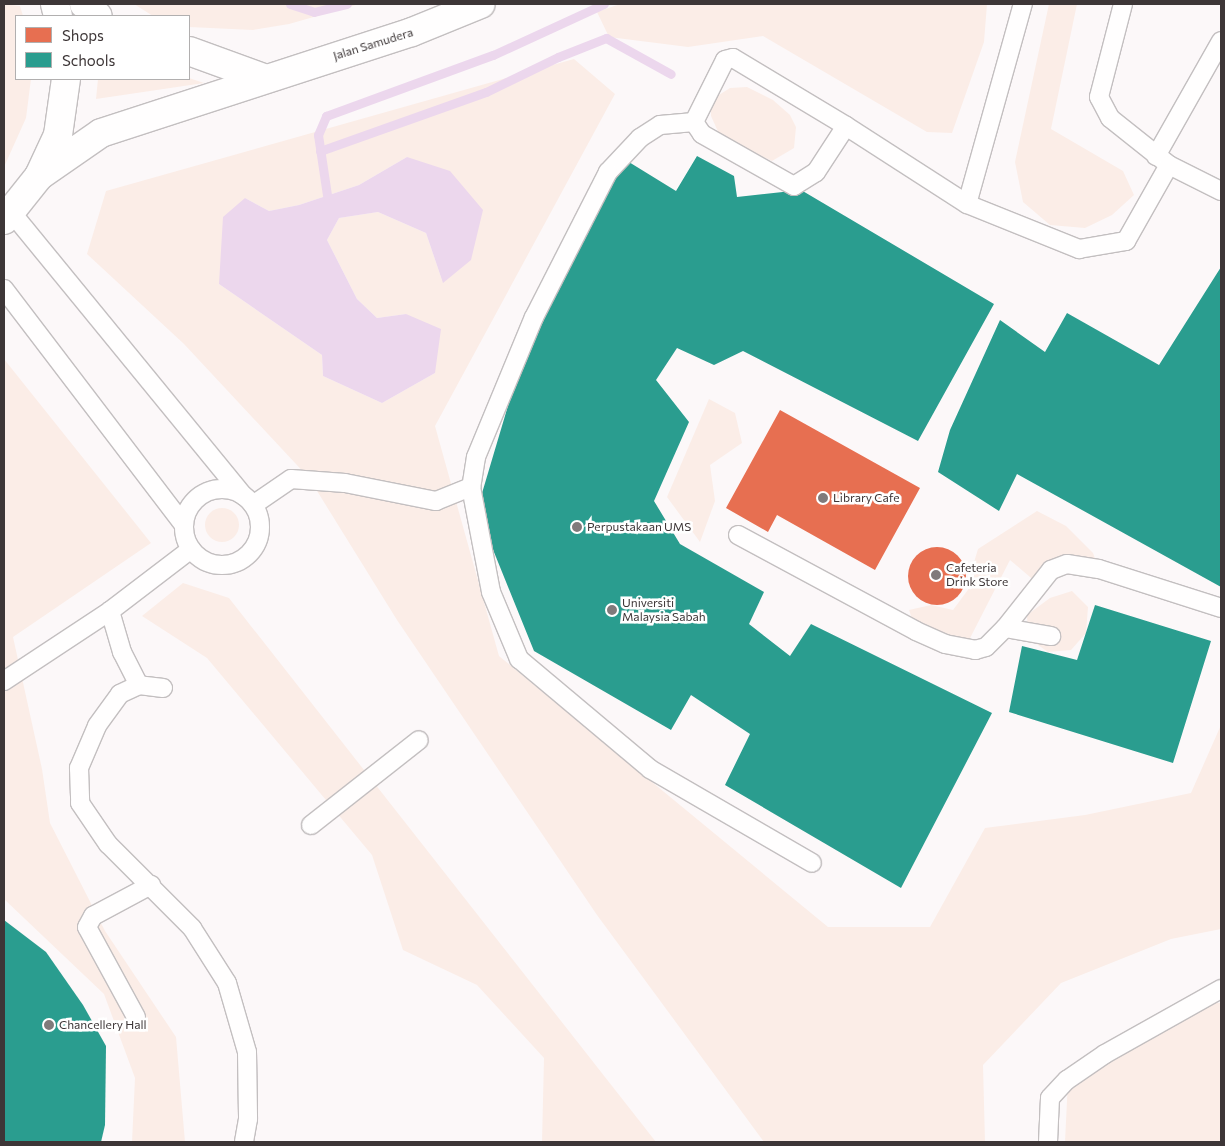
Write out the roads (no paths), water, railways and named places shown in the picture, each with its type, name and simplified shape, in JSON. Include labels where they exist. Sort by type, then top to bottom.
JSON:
[{"type":"street","points":[[84,4],[97,15]]},
{"type":"street","name":"Jalan Samudera","points":[[39,176],[101,133],[263,78],[412,32],[481,4]]},
{"type":"street","points":[[190,51],[263,78]]},
{"type":"street","points":[[8,217],[39,176],[58,135],[66,80]]},
{"type":"lane","points":[[967,204],[1023,4]]},
{"type":"lane","points":[[1123,4],[1099,97],[1110,118],[1163,161],[1221,191]]},
{"type":"lane","points":[[694,122],[725,60],[733,58],[846,126],[967,204],[1080,249],[1098,247],[1126,241],[1221,40]]},
{"type":"lane","points":[[694,122],[702,134],[794,186],[816,172],[846,126]]},
{"type":"lane","points":[[694,122],[660,124],[640,138],[608,172],[534,317],[476,457],[471,487],[490,592],[519,659],[650,769],[812,863]]},
{"type":"lane","points":[[4,290],[183,524],[191,549],[212,564],[226,565],[250,554],[260,530],[248,500],[8,217]]},
{"type":"lane","points":[[183,524],[194,500],[205,492],[218,489],[248,500],[291,479],[345,483],[436,501],[471,487]]},
{"type":"lane","points":[[738,535],[945,644],[975,650],[986,647],[1005,628],[1051,570],[1067,564],[1099,569],[1221,608]]},
{"type":"lane","points":[[4,681],[110,612],[191,549]]},
{"type":"lane","points":[[110,612],[122,652],[139,685]]},
{"type":"lane","points":[[1005,628],[1051,636]]},
{"type":"lane","points":[[163,688],[139,685],[120,694],[97,726],[79,768],[80,803],[91,822],[108,844],[192,928],[227,983],[247,1052],[248,1119],[244,1142]]},
{"type":"lane","points":[[311,825],[419,740]]},
{"type":"lane","points":[[136,1017],[87,927],[93,916],[151,885]]},
{"type":"lane","points":[[1048,1142],[1050,1098],[1071,1077],[1221,989]]},
{"type":"waterway","points":[[290,4],[314,12],[347,4]]},
{"type":"waterway","points":[[327,195],[318,135],[326,116],[493,55],[604,4]]},
{"type":"waterway","points":[[320,151],[486,92],[558,57],[606,38],[671,74]]},
{"type":"place","name":"Library Cafe","points":[[823,498]]},
{"type":"place","name":"Perpustakaan UMS","points":[[577,527]]},
{"type":"place","name":"Cafeteria Drink Store","points":[[936,575]]},
{"type":"place","name":"Universiti Malaysia Sabah","points":[[612,610]]},
{"type":"place","name":"Chancellery Hall","points":[[49,1025]]}]
